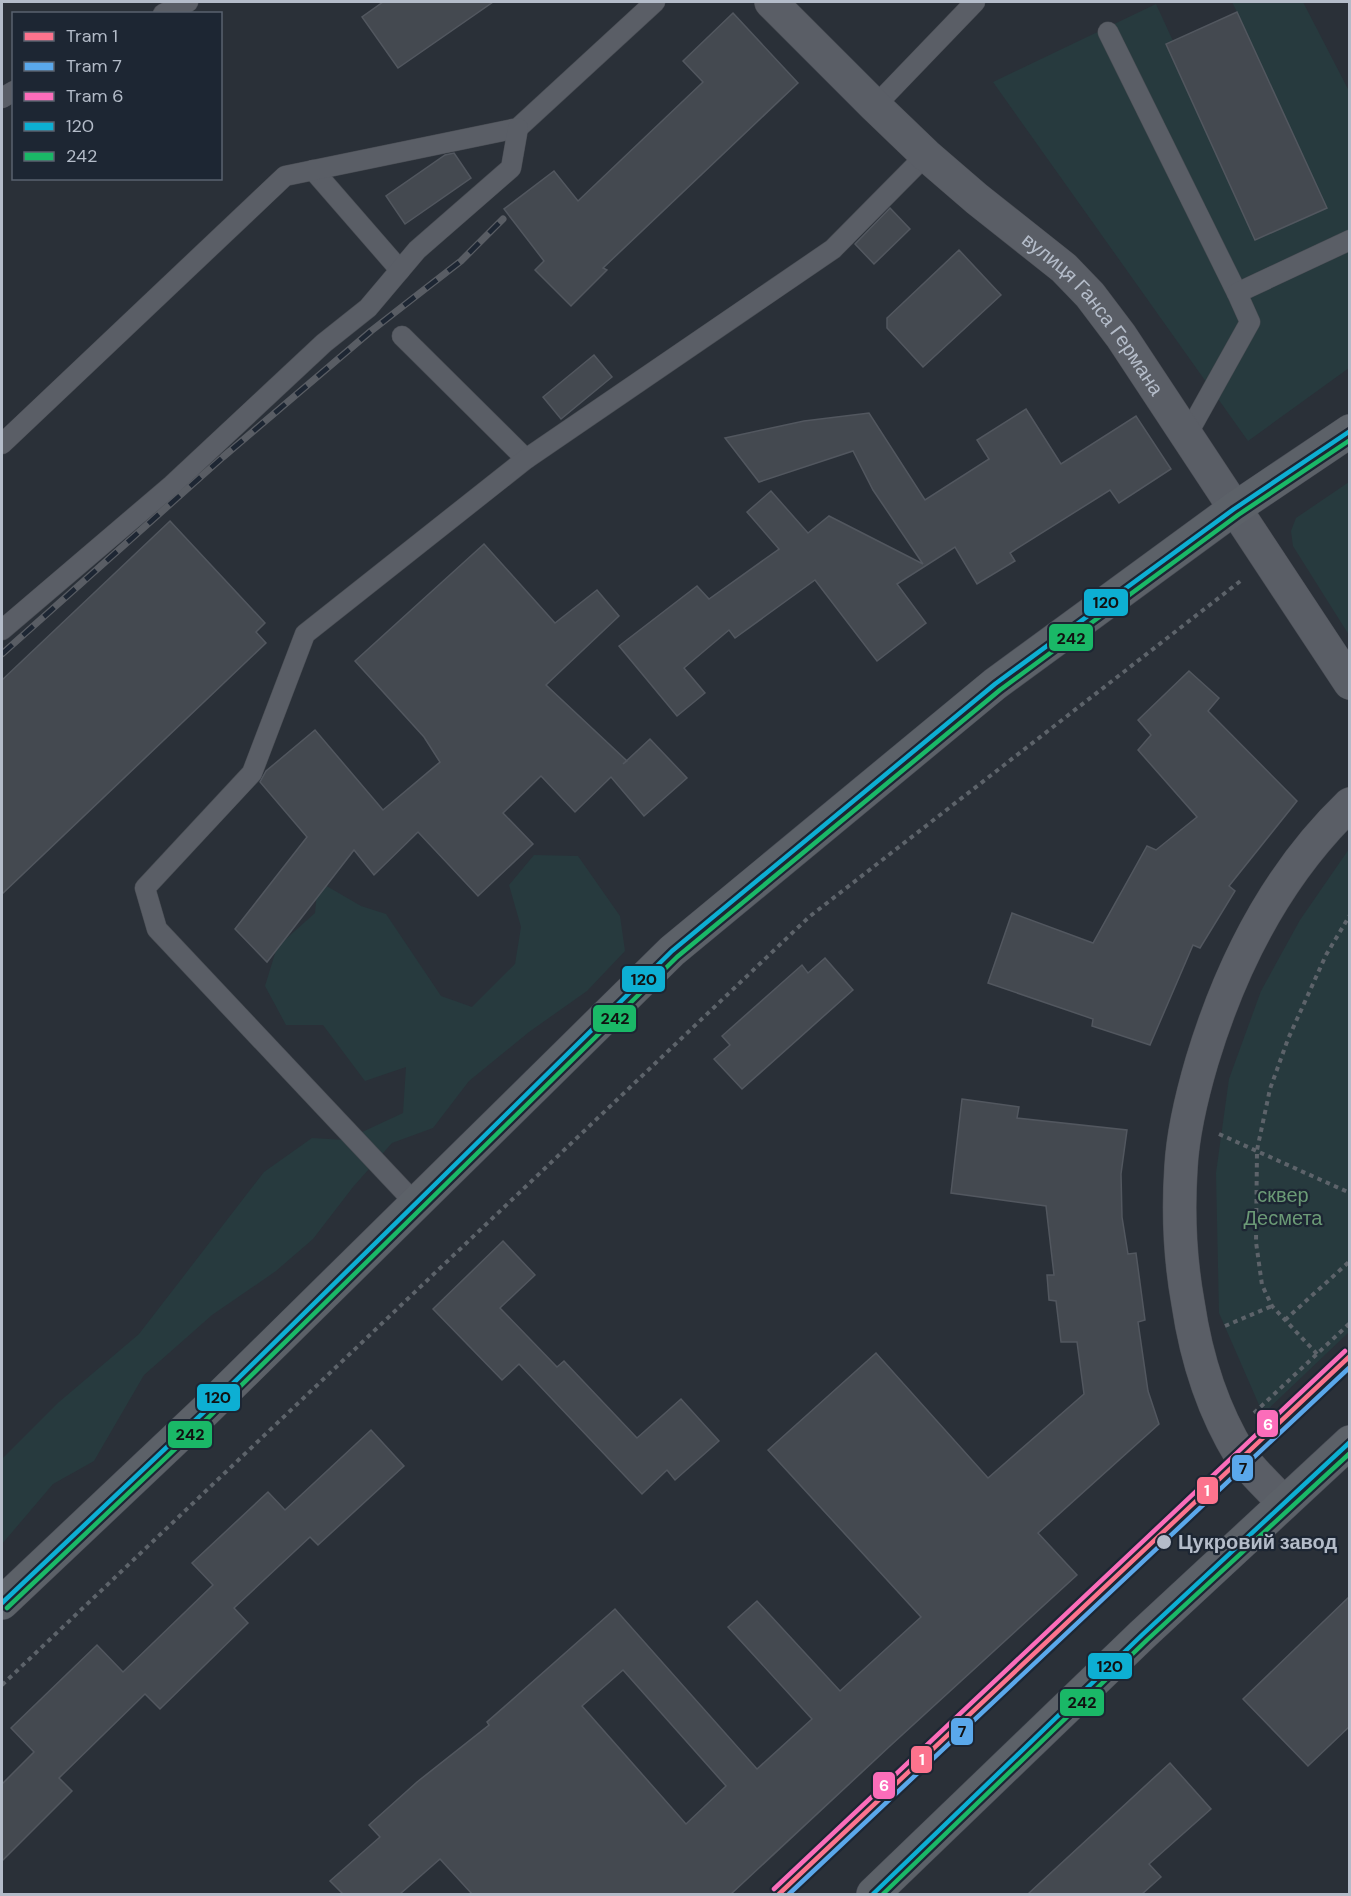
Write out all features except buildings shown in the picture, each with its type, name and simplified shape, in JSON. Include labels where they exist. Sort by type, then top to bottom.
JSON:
[{"type":"main road","points":[[2,1603],[205,1411],[672,951],[995,684],[1234,509],[1350,431]]},
{"type":"main road","points":[[873,1894],[1142,1635],[1350,1442]]},
{"type":"street","name":"вулиця Ганса Германа","points":[[771,2],[926,155],[1064,268],[1090,295],[1121,336],[1350,683]]},
{"type":"street","points":[[1284,1503],[1243,1458],[1223,1425],[1203,1375],[1193,1339],[1184,1284],[1181,1167],[1192,1097],[1210,1036],[1228,987],[1259,921],[1285,882],[1314,843],[1350,804]]},
{"type":"lane","points":[[167,12],[188,2]]},
{"type":"lane","points":[[2,444],[285,176],[518,128],[655,2]]},
{"type":"lane","points":[[875,106],[975,2]]},
{"type":"lane","points":[[1108,32],[1250,322],[1187,435]]},
{"type":"lane","points":[[2,630],[172,485],[324,343],[368,308],[417,250],[511,168],[518,128]]},
{"type":"lane","points":[[415,1203],[157,928],[145,888],[252,773],[305,634],[526,459],[833,249],[926,155]]},
{"type":"lane","points":[[313,170],[400,270]]},
{"type":"lane","points":[[1237,293],[1350,240]]},
{"type":"lane","points":[[402,336],[526,459]]},
{"type":"path","points":[[2,1685],[809,917],[1267,560]]},
{"type":"path","points":[[1317,1354],[1272,1306],[1262,1285],[1256,1242],[1257,1150],[1270,1089],[1288,1039],[1326,955],[1350,915]]},
{"type":"path","points":[[1188,1122],[1350,1192]]},
{"type":"path","points":[[1285,1320],[1350,1261]]},
{"type":"path","points":[[1193,1339],[1272,1306]]},
{"type":"path","points":[[1230,1436],[1350,1323]]},
{"type":"green space","points":[[1232,2],[1303,2],[1349,91],[1349,368],[1248,441],[993,82],[1156,4],[1173,41],[1237,12]]},
{"type":"green space","points":[[1349,482],[1349,635],[1293,546],[1291,531],[1296,518]]},
{"type":"green space","name":"сквер Десмета","points":[[1349,849],[1349,1332],[1263,1414],[1219,1313],[1216,1173],[1229,1079],[1261,991],[1300,920]]},
{"type":"green space","points":[[534,855],[578,856],[620,916],[625,951],[587,991],[529,1032],[469,1081],[433,1128],[392,1143],[353,1187],[313,1239],[276,1271],[212,1315],[144,1375],[94,1461],[53,1484],[2,1544],[2,1459],[59,1402],[139,1334],[264,1172],[312,1138],[345,1140],[403,1113],[406,1067],[365,1081],[323,1025],[286,1025],[265,986],[277,947],[315,913],[318,881],[361,906],[386,914],[441,996],[472,1007],[515,964],[521,927],[509,885]]},
{"type":"railway","points":[[2,654],[223,457],[371,331],[461,261],[503,219]]},
{"type":"tram line","name":"6","points":[[774,1889],[1345,1351]]},
{"type":"tram line","name":"1","points":[[779,1894],[1350,1356]]},
{"type":"tram line","name":"7","points":[[789,1894],[1350,1367]]},
{"type":"transit line","name":"120","points":[[2,1603],[205,1411],[672,951],[995,684],[1234,509],[1350,431]]},
{"type":"transit line","name":"242","points":[[7,1608],[210,1416],[677,957],[1000,690],[1238,515],[1350,440]]},
{"type":"transit line","name":"120","points":[[873,1894],[1142,1635],[1350,1442]]},
{"type":"transit line","name":"242","points":[[883,1894],[1147,1640],[1350,1453]]},
{"type":"place","name":"Цукровий завод","points":[[1164,1542]]}]
